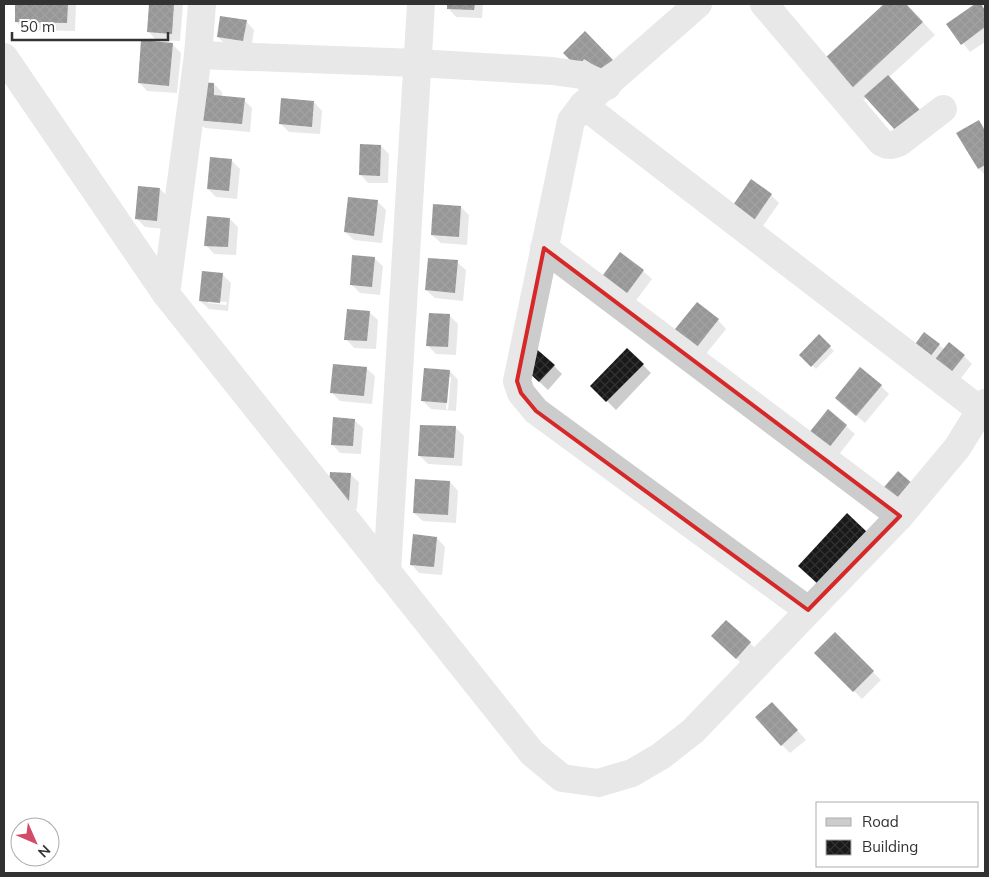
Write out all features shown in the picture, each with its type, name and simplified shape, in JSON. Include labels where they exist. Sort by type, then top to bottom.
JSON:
[{"type":"street","points":[[166,294],[198,55],[202,4]]},
{"type":"street","points":[[386,572],[421,4]]},
{"type":"street","points":[[698,4],[607,86],[583,105],[571,121],[517,381],[520,393],[536,411],[808,610]]},
{"type":"street","points":[[764,4],[881,142],[886,145],[893,146],[900,142],[943,109]]},
{"type":"street","points":[[198,55],[417,62],[581,74],[607,86]]},
{"type":"street","points":[[4,57],[166,294],[532,753],[562,778],[598,783],[632,773],[661,756],[693,732],[900,516],[957,448],[983,407],[583,105]]},
{"type":"street","points":[[544,248],[900,516]]},
{"type":"highlighted area","points":[[544,248],[900,516],[808,610],[536,411],[521,393],[517,381]]},
{"type":"building","points":[[15,4],[68,4],[67,23],[15,22]]},
{"type":"building","points":[[149,4],[174,4],[172,34],[147,32]]},
{"type":"building","points":[[447,4],[475,4],[474,10],[447,9]]},
{"type":"building","points":[[884,4],[906,4],[923,22],[851,89],[824,59]]},
{"type":"building","points":[[975,4],[981,4],[985,10],[985,27],[961,45],[946,24]]},
{"type":"building","points":[[220,16],[247,20],[243,41],[217,37]]},
{"type":"building","points":[[585,31],[613,60],[600,69],[584,59],[578,68],[563,53]]},
{"type":"building","points":[[141,40],[173,43],[169,86],[138,83]]},
{"type":"building","points":[[888,75],[920,110],[896,131],[864,96]]},
{"type":"building","points":[[199,82],[214,83],[214,95],[245,98],[242,124],[195,120]]},
{"type":"building","points":[[281,98],[314,101],[312,127],[279,124]]},
{"type":"building","points":[[979,120],[985,131],[985,165],[978,169],[956,133]]},
{"type":"building","points":[[360,144],[381,145],[380,176],[359,175]]},
{"type":"building","points":[[210,157],[232,159],[229,191],[207,189]]},
{"type":"building","points":[[751,179],[772,194],[750,226],[729,211]]},
{"type":"building","points":[[138,186],[160,188],[157,221],[135,219]]},
{"type":"building","points":[[348,197],[378,200],[374,236],[344,232]]},
{"type":"building","points":[[433,204],[461,206],[459,237],[431,235]]},
{"type":"building","points":[[207,216],[230,218],[228,247],[204,246]]},
{"type":"building","points":[[620,252],[644,270],[619,304],[595,286]]},
{"type":"building","points":[[352,255],[375,257],[372,287],[350,285]]},
{"type":"building","points":[[428,258],[458,260],[455,293],[425,290]]},
{"type":"building","points":[[202,271],[223,273],[220,303],[199,301]]},
{"type":"building","points":[[697,302],[719,319],[689,357],[667,339]]},
{"type":"building","points":[[347,309],[370,311],[367,341],[344,340]]},
{"type":"building","points":[[429,313],[450,314],[448,347],[426,346]]},
{"type":"building","points":[[924,332],[940,344],[919,371],[904,359]]},
{"type":"building","points":[[819,334],[831,346],[811,367],[799,355]]},
{"type":"building","points":[[949,342],[965,355],[940,386],[924,373]]},
{"type":"building","points":[[533,346],[555,365],[539,382],[518,363]]},
{"type":"building","points":[[627,348],[644,364],[606,402],[590,386]]},
{"type":"building","points":[[333,364],[367,367],[364,396],[330,393]]},
{"type":"building","points":[[860,367],[882,385],[856,416],[835,398]]},
{"type":"building","points":[[424,368],[450,370],[447,403],[421,401]]},
{"type":"building","points":[[828,409],[847,425],[828,449],[808,434]]},
{"type":"building","points":[[333,417],[355,419],[353,446],[331,445]]},
{"type":"building","points":[[420,425],[456,426],[454,458],[418,456]]},
{"type":"building","points":[[898,471],[914,485],[888,515],[872,501]]},
{"type":"building","points":[[330,472],[351,473],[349,501],[328,500]]},
{"type":"building","points":[[415,479],[450,481],[448,515],[413,513]]},
{"type":"building","points":[[847,513],[868,533],[819,585],[798,566]]},
{"type":"building","points":[[413,534],[437,537],[434,567],[410,565]]},
{"type":"building","points":[[726,620],[751,642],[736,659],[711,636]]},
{"type":"building","points":[[835,632],[874,671],[853,692],[814,653]]},
{"type":"building","points":[[772,702],[798,730],[781,746],[755,717]]}]
